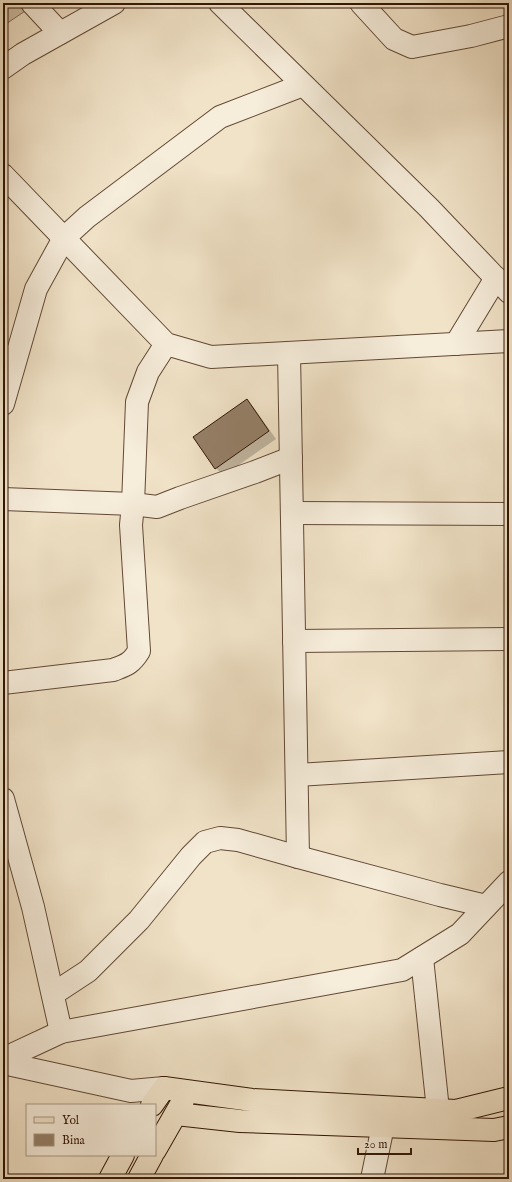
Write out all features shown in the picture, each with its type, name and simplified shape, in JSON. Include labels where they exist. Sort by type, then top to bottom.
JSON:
[{"type":"main road","points":[[156,1148],[188,1092]]},
{"type":"main road","points":[[158,1096],[188,1092],[494,1130],[509,1127]]},
{"type":"main road","points":[[176,1114],[240,1121],[387,1117],[438,1110],[456,1111],[509,1098]]},
{"type":"main road","points":[[110,1179],[122,1156]]},
{"type":"main road","points":[[138,1179],[151,1156]]},
{"type":"street","points":[[32,3],[60,33]]},
{"type":"street","points":[[3,68],[23,54],[114,3]]},
{"type":"street","points":[[220,3],[429,208],[502,285],[456,344]]},
{"type":"street","points":[[362,3],[394,39],[412,47],[471,36],[509,26]]},
{"type":"street","points":[[3,404],[36,289],[64,238],[87,217],[220,117],[303,85]]},
{"type":"street","points":[[3,175],[166,344],[211,357],[509,341]]},
{"type":"street","points":[[3,683],[113,670],[128,665],[139,652],[131,526],[137,402],[148,372],[166,344]]},
{"type":"street","points":[[289,353],[298,857]]},
{"type":"street","points":[[3,499],[133,504],[157,508],[180,498],[291,458]]},
{"type":"street","points":[[292,513],[509,514]]},
{"type":"street","points":[[294,641],[509,639]]},
{"type":"street","points":[[297,776],[509,762]]},
{"type":"street","points":[[3,799],[33,907],[61,1032]]},
{"type":"street","points":[[53,994],[88,971],[139,920],[191,856],[205,842],[220,838],[238,840],[440,895],[486,906]]},
{"type":"street","points":[[3,1059],[61,1032],[402,970],[460,934],[509,882]]},
{"type":"street","points":[[422,958],[438,1110]]},
{"type":"street","points":[[3,1063],[138,1098],[158,1096]]},
{"type":"street","points":[[156,1110],[176,1114]]},
{"type":"street","points":[[372,1179],[387,1117]]},
{"type":"shaded area","points":[[3,3],[30,3],[34,5],[3,26]]},
{"type":"building","points":[[247,399],[269,431],[215,469],[193,437]]}]
